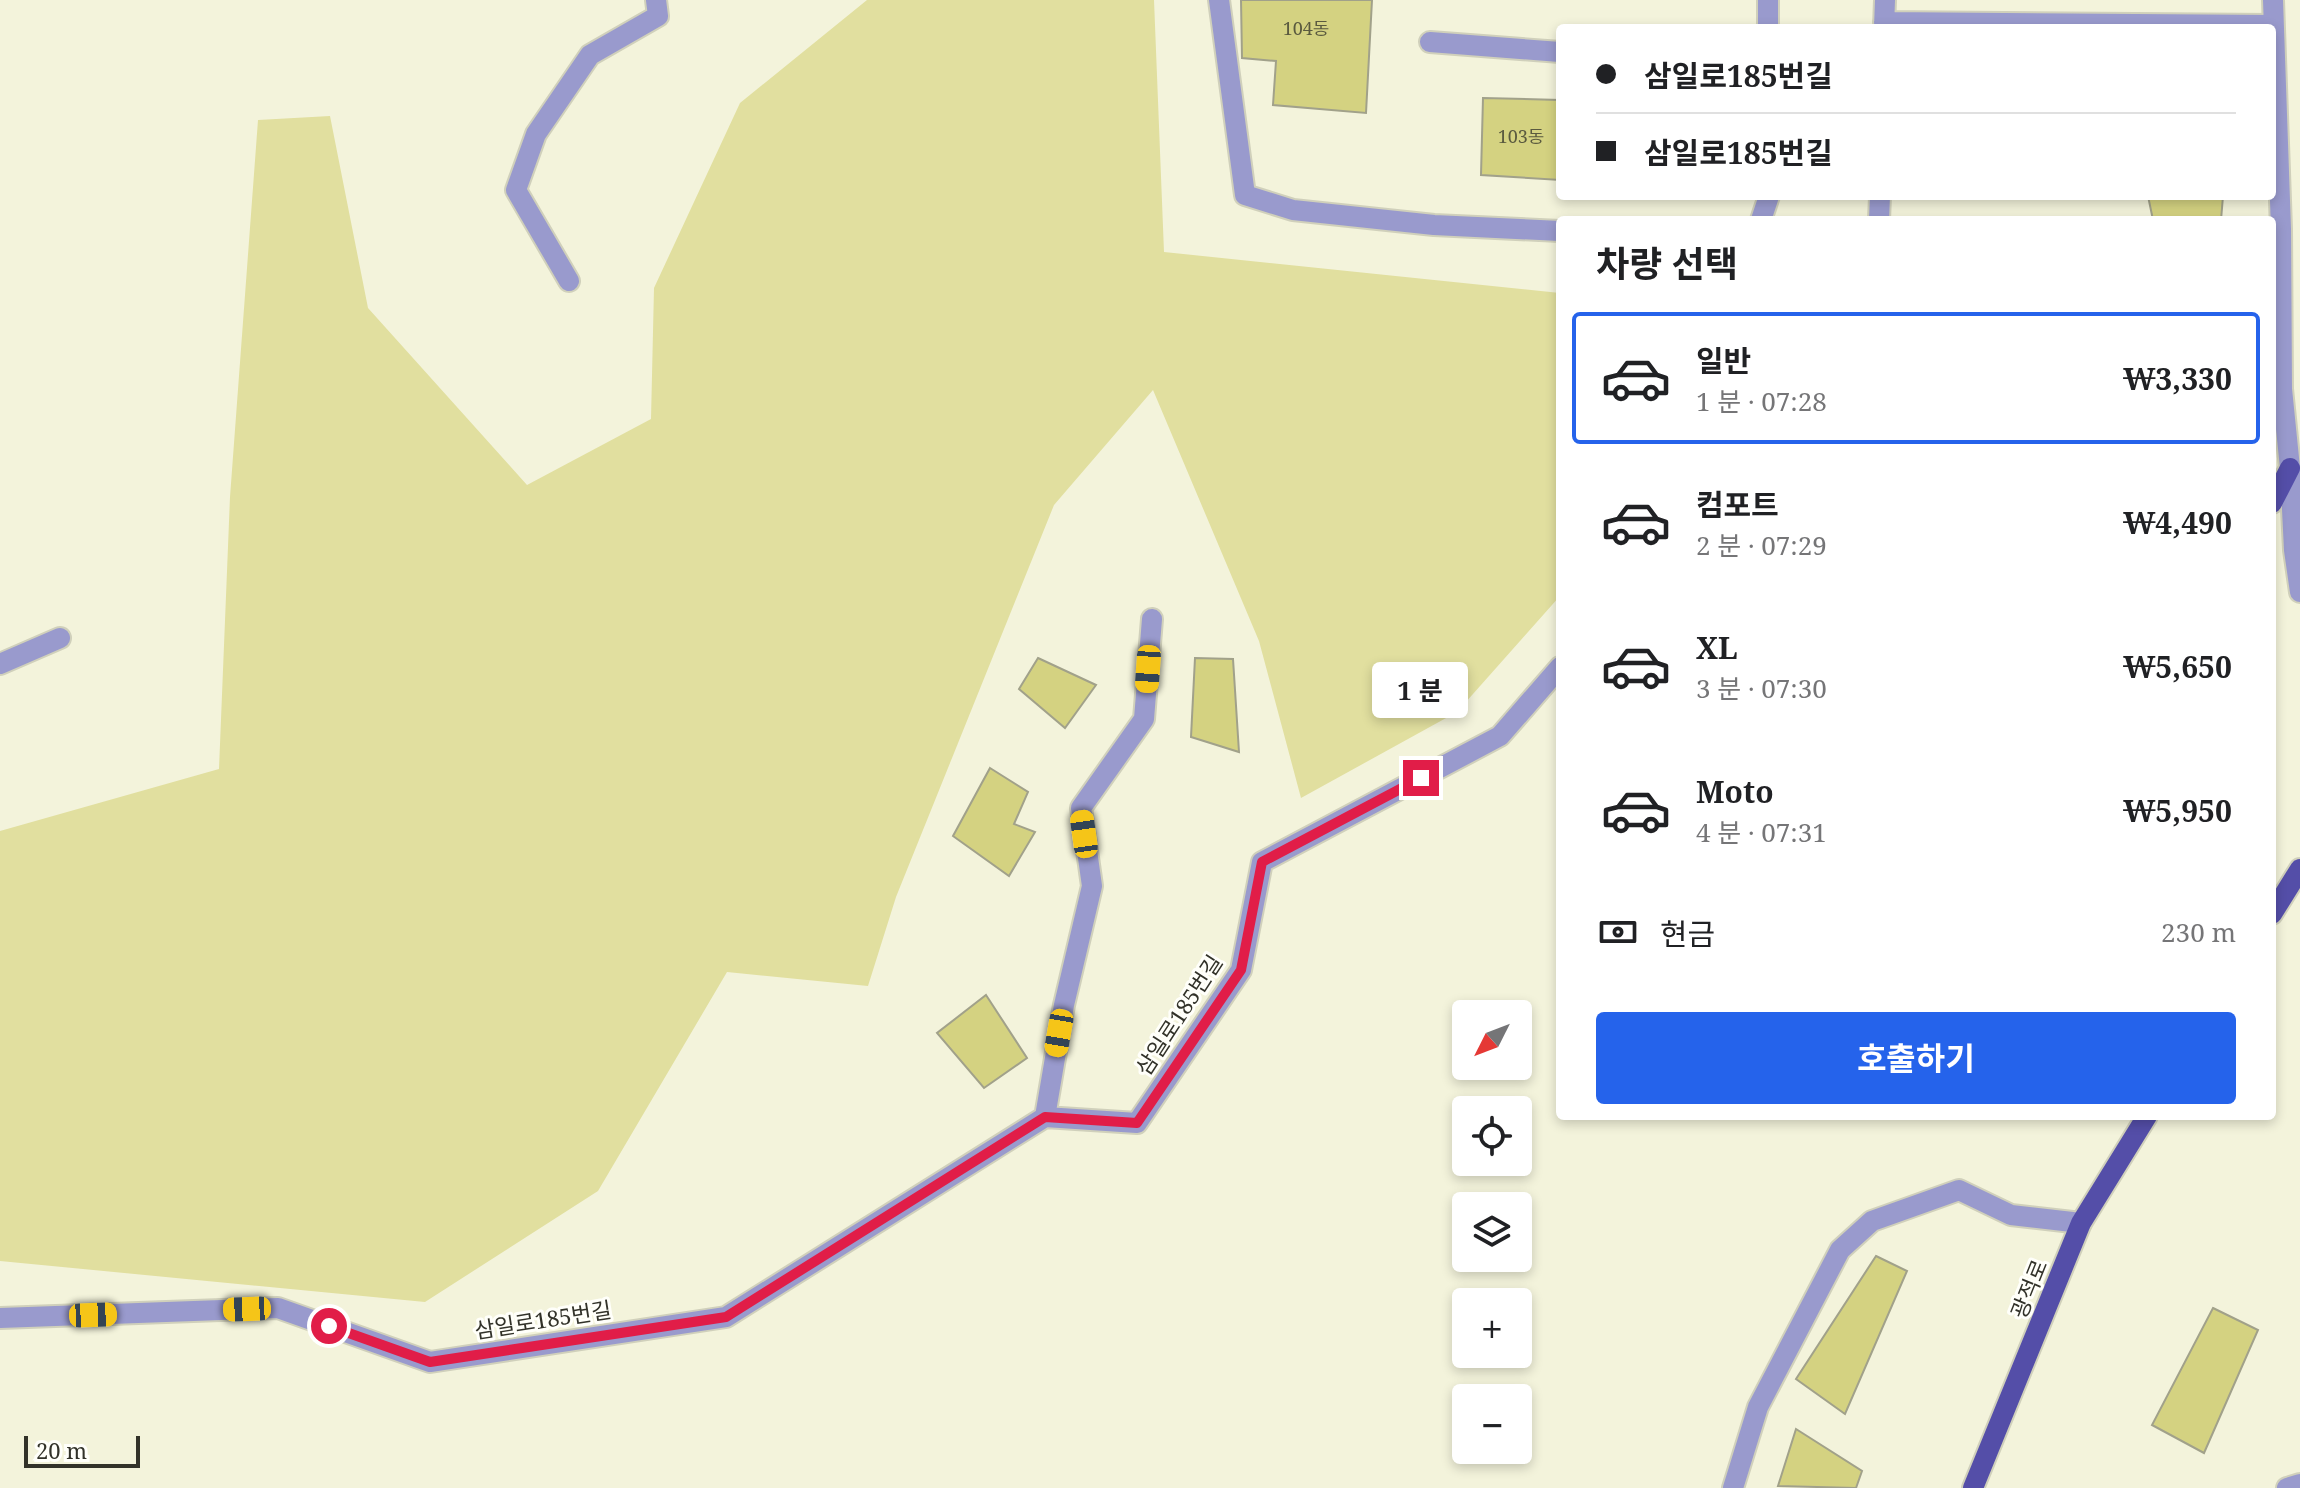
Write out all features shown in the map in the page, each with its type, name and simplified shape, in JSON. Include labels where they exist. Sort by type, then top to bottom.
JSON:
[{"type":"main road","points":[[2276,498],[2295,476]]},
{"type":"main road","points":[[2276,908],[2300,869]]},
{"type":"main road","name":"광적로","points":[[1973,1488],[2081,1223],[2145,1120]]},
{"type":"street","points":[[569,281],[516,190],[536,134],[590,55],[658,16],[656,0]]},
{"type":"street","points":[[1219,0],[1245,195],[1293,210],[1434,225],[1556,231]]},
{"type":"street","points":[[1768,0],[1768,24]]},
{"type":"street","points":[[1884,24],[1885,0]]},
{"type":"street","points":[[2272,24],[2273,0]]},
{"type":"street","points":[[1430,42],[1556,52]]},
{"type":"street","points":[[2276,116],[2281,229],[2276,316],[2282,389],[2295,476],[2294,550],[2300,592]]},
{"type":"street","points":[[2282,389],[2300,374]]},
{"type":"street","points":[[1045,1117],[1064,1005],[1092,886],[1081,808],[1144,719],[1152,619]]},
{"type":"street","points":[[0,664],[60,638]]},
{"type":"street","name":"삼일로185번길","points":[[0,1318],[278,1308],[430,1362],[726,1317],[1045,1117],[1137,1123],[1241,970],[1262,862],[1500,736],[1556,672]]},
{"type":"street","points":[[1733,1488],[1758,1407],[1840,1250],[1872,1221],[1959,1190],[2011,1215],[2081,1223]]},
{"type":"street","points":[[2287,1488],[2300,1484]]},
{"type":"shaded area","points":[[867,0],[1154,0],[1164,252],[1556,293],[1556,601],[1457,712],[1301,798],[1259,641],[1153,390],[1054,505],[896,897],[868,986],[727,972],[598,1191],[425,1302],[0,1261],[0,831],[219,769],[230,497],[258,120],[330,116],[368,308],[527,485],[651,419],[654,288],[740,103]]},
{"type":"building","points":[[1241,0],[1372,0],[1366,113],[1273,105],[1276,61],[1242,58]]},
{"type":"building","points":[[1483,98],[1556,100],[1556,180],[1481,175]]},
{"type":"building","points":[[2149,200],[2223,200],[2221,216],[2152,216]]},
{"type":"building","points":[[1038,658],[1096,685],[1065,728],[1019,689]]},
{"type":"building","points":[[1195,658],[1233,659],[1239,752],[1191,737]]},
{"type":"building","points":[[990,768],[1028,792],[1014,824],[1035,832],[1009,876],[953,836]]},
{"type":"building","points":[[986,995],[1027,1058],[984,1088],[937,1033]]},
{"type":"building","points":[[1876,1256],[1907,1271],[1845,1414],[1796,1379]]},
{"type":"building","points":[[2213,1308],[2258,1330],[2204,1453],[2152,1425]]},
{"type":"building","points":[[1796,1429],[1862,1471],[1856,1488],[1778,1486]]},
{"type":"route","points":[[329,1326],[430,1362],[726,1317],[1045,1117],[1137,1123],[1241,970],[1262,862],[1421,778]]}]
